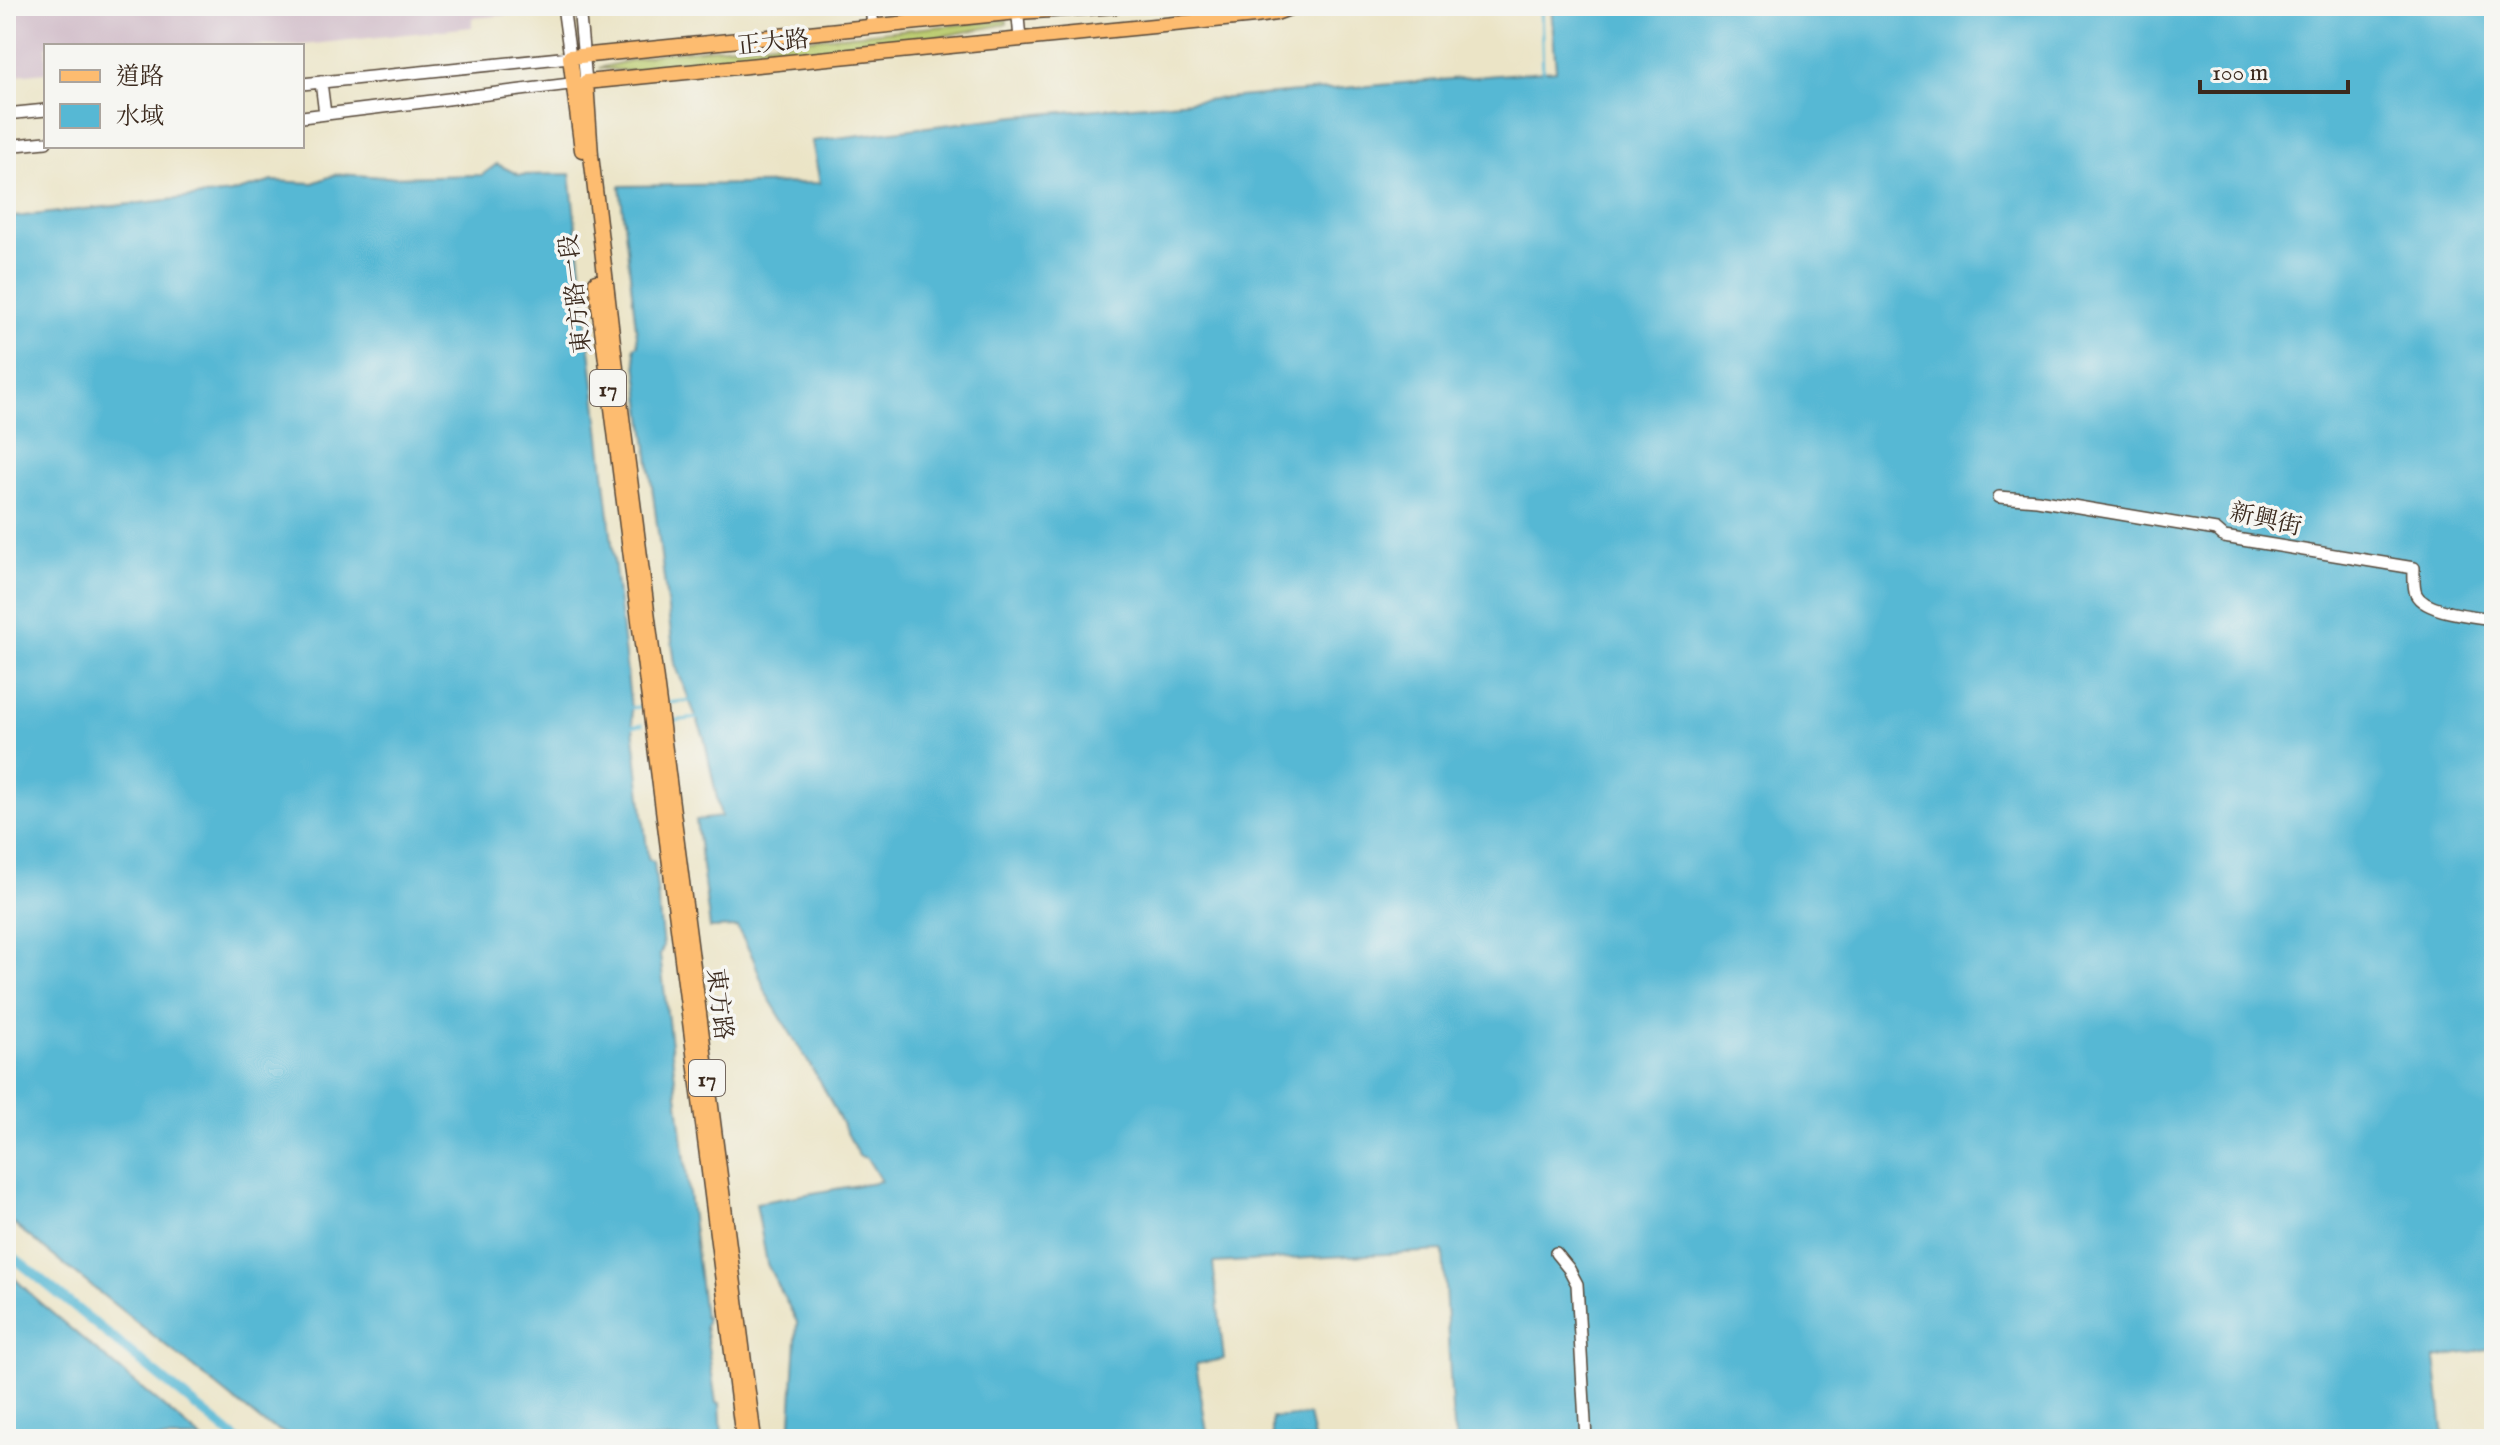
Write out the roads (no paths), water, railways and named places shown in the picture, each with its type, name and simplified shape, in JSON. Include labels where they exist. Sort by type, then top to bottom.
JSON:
[{"type":"main road","name":"正大路","points":[[577,56],[873,27],[1017,9],[1117,6]]},
{"type":"main road","name":"正大路","points":[[580,83],[1255,16],[1295,6]]},
{"type":"main road","name":"東方路一段","points":[[577,56],[655,718]]},
{"type":"main road","name":"東方路","points":[[655,718],[743,1439]]},
{"type":"main road","name":"東方路","points":[[655,718],[754,1439]]},
{"type":"street","name":"東方路一段","points":[[563,6],[577,56]]},
{"type":"street","name":"東方路一段","points":[[577,56],[579,6]]},
{"type":"street","points":[[871,6],[873,27]]},
{"type":"street","points":[[1347,9],[1376,6]]},
{"type":"street","points":[[1017,9],[1020,39]]},
{"type":"street","name":"正大路","points":[[304,84],[577,56]]},
{"type":"street","points":[[321,82],[325,114]]},
{"type":"street","name":"正大路","points":[[304,117],[580,83]]},
{"type":"street","points":[[6,114],[44,110]]},
{"type":"street","points":[[6,146],[44,142]]},
{"type":"street","name":"新興街","points":[[1999,497],[2037,500],[2216,530],[2224,537],[2414,568],[2415,591],[2422,603],[2464,615],[2494,619]]},
{"type":"street","points":[[1556,1253],[1577,1284],[1586,1439]]},
{"type":"water","points":[[1551,6],[2494,6],[2494,1348],[2435,1358],[2444,1439],[1456,1439],[1443,1251],[1213,1263],[1224,1359],[1196,1364],[1208,1439],[790,1439],[797,1322],[767,1264],[756,1203],[881,1181],[867,1158],[859,1156],[821,1083],[767,995],[737,927],[710,928],[696,820],[721,817],[704,737],[675,664],[634,347],[638,345],[620,186],[820,183],[812,141],[1017,116],[1556,70]]},
{"type":"water","points":[[497,164],[519,175],[570,174],[648,858],[654,862],[663,947],[660,955],[704,1316],[707,1316],[705,1326],[716,1403],[720,1403],[722,1439],[297,1439],[263,1423],[6,1215],[6,218],[231,193],[273,181],[313,183],[337,174],[387,177],[482,175]]},
{"type":"water","points":[[6,1270],[39,1302],[202,1439],[6,1439]]},
{"type":"water","points":[[1309,1415],[1314,1439],[1272,1439],[1272,1418]]},
{"type":"waterway","points":[[1541,6],[1543,75]]},
{"type":"waterway","points":[[669,703],[691,700]]},
{"type":"waterway","points":[[628,708],[640,707]]},
{"type":"waterway","points":[[672,721],[699,718]]},
{"type":"waterway","points":[[630,727],[642,725]]},
{"type":"waterway","points":[[6,1251],[236,1439]]}]
